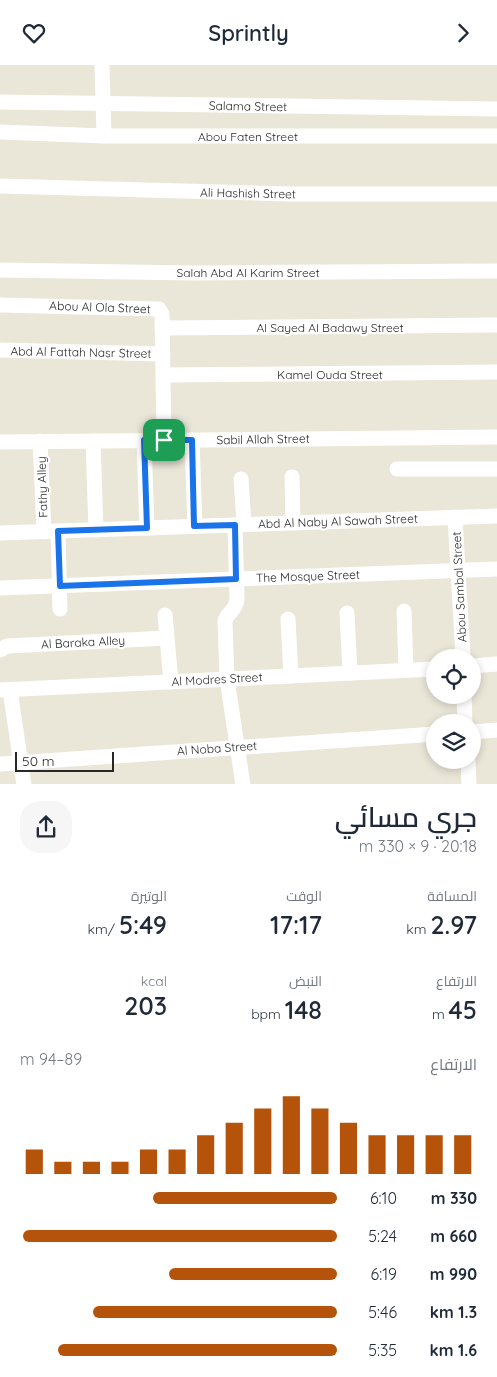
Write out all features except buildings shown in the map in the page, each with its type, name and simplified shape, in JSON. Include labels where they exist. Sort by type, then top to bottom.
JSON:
[{"type":"street","points":[[102,65],[104,136]]},
{"type":"street","name":"Salama Street","points":[[0,102],[497,109]]},
{"type":"street","name":"Abou Faten Street","points":[[0,132],[104,136],[497,136]]},
{"type":"street","name":"Ali Hashish Street","points":[[0,186],[288,194],[497,194]]},
{"type":"street","name":"Salah Abd Al Karim Street","points":[[0,271],[193,273],[497,271]]},
{"type":"street","name":"Abou Al Ola Street","points":[[0,305],[156,309],[161,311],[164,440]]},
{"type":"street","name":"Al Sayed Al Badawy Street","points":[[162,328],[497,325]]},
{"type":"street","name":"Abd Al Fattah Nasr Street","points":[[0,350],[163,354]]},
{"type":"street","name":"Kamel Ouda Street","points":[[163,375],[497,373]]},
{"type":"street","name":"Sabil Allah Street","points":[[0,442],[497,437]]},
{"type":"street","points":[[144,440],[147,528]]},
{"type":"street","points":[[192,440],[194,526]]},
{"type":"street","name":"Fathy Alley","points":[[40,441],[51,532],[60,586],[60,609]]},
{"type":"street","points":[[93,441],[96,530]]},
{"type":"street","points":[[397,469],[497,469]]},
{"type":"street","points":[[292,477],[293,523]]},
{"type":"street","points":[[241,479],[236,605],[234,610],[226,616],[225,621],[227,679],[243,784]]},
{"type":"street","name":"Abd Al Naby Al Sawah Street","points":[[0,533],[497,516]]},
{"type":"street","name":"Abou Sambal Street","points":[[455,517],[463,649]]},
{"type":"street","name":"The Mosque Street","points":[[0,588],[497,569]]},
{"type":"street","points":[[404,611],[406,670]]},
{"type":"street","points":[[347,613],[350,673]]},
{"type":"street","points":[[165,615],[171,682]]},
{"type":"street","points":[[288,619],[291,676]]},
{"type":"street","name":"Al Baraka Alley","points":[[0,649],[7,645],[167,638]]},
{"type":"street","points":[[481,666],[497,664]]},
{"type":"street","name":"Al Modres Street","points":[[5,690],[426,669]]},
{"type":"street","points":[[5,690],[21,762],[24,784]]},
{"type":"street","points":[[481,731],[497,730]]},
{"type":"street","name":"Al Noba Street","points":[[0,764],[426,735]]},
{"type":"street","points":[[468,769],[469,784]]},
{"type":"route","points":[[144,440],[164,440],[192,440],[194,526],[235,525],[236,579],[60,586],[58,531],[147,528],[144,440]]}]
